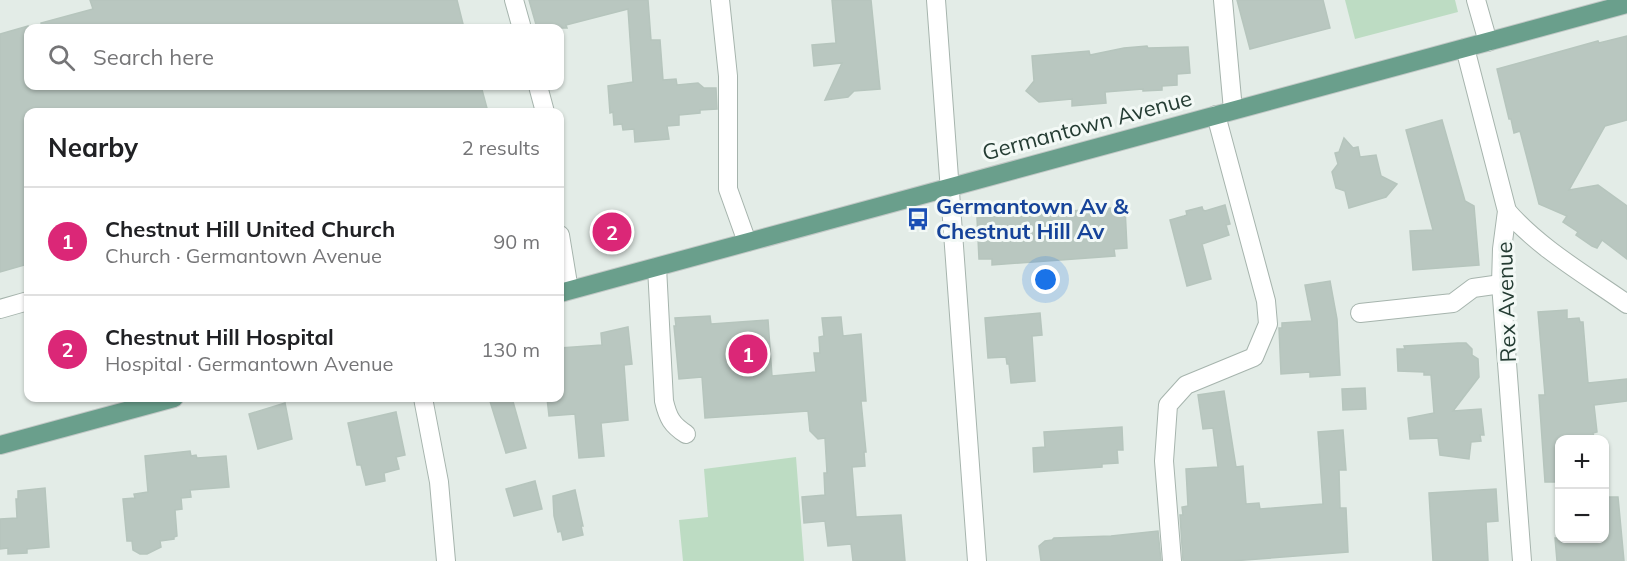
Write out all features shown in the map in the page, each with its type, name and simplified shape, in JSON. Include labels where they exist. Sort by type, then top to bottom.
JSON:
[{"type":"main road","name":"Germantown Avenue","points":[[564,292],[1627,4]]},
{"type":"main road","points":[[0,445],[159,402]]},
{"type":"street","points":[[514,0],[521,24]]},
{"type":"street","points":[[720,0],[728,76],[728,189],[747,242]]},
{"type":"street","points":[[936,0],[977,561]]},
{"type":"street","points":[[1172,561],[1164,461],[1168,405],[1186,385],[1254,357],[1268,324],[1266,301],[1225,113],[1223,0]]},
{"type":"street","points":[[1476,0],[1488,42]]},
{"type":"street","name":"Rex Avenue","points":[[1465,48],[1506,211],[1501,284],[1522,561]]},
{"type":"street","points":[[539,90],[544,108]]},
{"type":"street","points":[[1506,211],[1552,252],[1627,304]]},
{"type":"street","points":[[657,267],[664,401],[668,418],[674,427],[686,435]]},
{"type":"street","points":[[1360,313],[1453,303],[1473,288],[1501,284]]},
{"type":"street","points":[[0,309],[24,303]]},
{"type":"street","points":[[424,402],[439,482],[446,561]]},
{"type":"green space","points":[[1345,0],[1455,0],[1458,12],[1355,39]]},
{"type":"green space","points":[[796,457],[804,561],[683,561],[679,520],[708,517],[704,469]]},
{"type":"building","points":[[90,0],[457,0],[463,24],[41,24],[93,9]]},
{"type":"building","points":[[529,0],[648,0],[651,40],[660,40],[663,80],[676,79],[677,85],[698,83],[704,88],[716,88],[717,109],[679,115],[679,125],[667,126],[669,139],[635,142],[634,129],[623,130],[622,124],[614,125],[613,112],[610,113],[608,86],[633,82],[628,9],[566,25],[567,28],[564,28],[564,24],[536,24]]},
{"type":"building","points":[[832,0],[871,0],[880,89],[854,91],[848,97],[825,100],[842,63],[814,66],[812,45],[836,43]]},
{"type":"building","points":[[1237,0],[1323,0],[1330,28],[1250,49]]},
{"type":"building","points":[[24,27],[24,90],[482,90],[487,108],[24,108],[24,265],[0,272],[0,34]]},
{"type":"building","points":[[1627,36],[1627,120],[1605,126],[1569,190],[1598,185],[1627,206],[1627,259],[1602,240],[1597,248],[1592,246],[1576,235],[1578,232],[1563,222],[1567,216],[1539,204],[1520,131],[1514,133],[1497,69],[1598,41],[1599,43]]},
{"type":"building","points":[[1147,46],[1148,48],[1188,47],[1190,73],[1177,74],[1177,85],[1162,86],[1162,90],[1105,92],[1106,103],[1072,106],[1072,99],[1039,102],[1026,91],[1034,81],[1032,56],[1089,51],[1090,55]]},
{"type":"building","points":[[1442,120],[1465,201],[1474,206],[1479,265],[1413,270],[1410,231],[1433,230],[1406,130]]},
{"type":"building","points":[[1344,138],[1353,148],[1358,147],[1360,157],[1376,155],[1381,176],[1397,184],[1386,197],[1349,208],[1345,191],[1336,188],[1332,172],[1338,164],[1335,153],[1339,152]]},
{"type":"building","points":[[1225,205],[1230,224],[1226,225],[1229,235],[1202,244],[1211,279],[1187,286],[1170,220],[1187,215],[1186,211],[1202,207],[1205,211]]},
{"type":"building","points":[[1125,207],[1127,248],[1114,249],[1115,256],[992,265],[992,259],[979,259],[977,218]]},
{"type":"building","points":[[1330,281],[1337,319],[1340,375],[1310,377],[1310,372],[1281,374],[1279,328],[1282,328],[1282,323],[1312,321],[1305,285]]},
{"type":"building","points":[[1567,310],[1567,319],[1579,318],[1580,322],[1583,322],[1588,383],[1627,379],[1627,401],[1594,405],[1597,432],[1593,433],[1594,435],[1555,435],[1555,482],[1545,482],[1539,395],[1545,395],[1538,312]]},
{"type":"building","points":[[1040,313],[1042,335],[1032,336],[1035,381],[1011,383],[1006,357],[988,358],[985,318]]},
{"type":"building","points":[[710,316],[711,324],[768,320],[772,376],[816,372],[814,353],[820,353],[819,337],[824,336],[822,318],[841,317],[843,336],[861,334],[866,401],[861,401],[866,452],[864,452],[865,466],[852,467],[856,517],[901,515],[905,561],[853,561],[851,544],[828,546],[825,521],[804,523],[802,497],[825,495],[824,473],[827,473],[825,438],[818,439],[810,431],[808,411],[705,418],[702,377],[679,379],[674,326],[676,326],[675,318]]},
{"type":"building","points":[[628,327],[632,364],[624,365],[628,420],[601,423],[604,456],[579,458],[575,414],[549,416],[547,402],[564,402],[564,348],[602,345],[601,333]]},
{"type":"building","points":[[1466,343],[1472,349],[1472,355],[1478,359],[1479,377],[1453,411],[1481,409],[1484,435],[1480,435],[1481,441],[1471,442],[1469,459],[1440,455],[1438,438],[1410,439],[1408,418],[1434,413],[1431,375],[1424,375],[1424,372],[1398,371],[1397,349],[1405,349],[1404,346]]},
{"type":"building","points":[[1365,388],[1366,409],[1343,410],[1342,389]]},
{"type":"building","points":[[1224,391],[1236,467],[1243,466],[1246,504],[1259,503],[1260,509],[1323,504],[1318,432],[1343,430],[1346,470],[1339,470],[1340,508],[1346,508],[1348,552],[1232,561],[1183,561],[1180,515],[1183,515],[1182,507],[1188,506],[1186,469],[1218,467],[1213,428],[1203,429],[1198,395]]},
{"type":"building","points":[[490,402],[513,402],[526,448],[506,453]]},
{"type":"building","points":[[285,403],[292,439],[258,449],[249,414]]},
{"type":"building","points":[[396,412],[405,455],[396,457],[399,469],[384,473],[385,481],[366,485],[361,465],[357,465],[348,423]]},
{"type":"building","points":[[1122,427],[1123,450],[1117,450],[1118,463],[1102,464],[1102,467],[1034,472],[1033,448],[1045,447],[1044,432]]},
{"type":"building","points":[[190,451],[191,456],[196,455],[197,458],[226,456],[229,487],[190,490],[191,497],[181,498],[182,509],[175,510],[177,536],[174,539],[160,541],[161,547],[147,554],[140,554],[133,550],[132,541],[127,541],[123,499],[135,498],[134,494],[148,492],[145,456]]},
{"type":"building","points":[[535,481],[542,509],[514,516],[506,489]]},
{"type":"building","points":[[45,488],[49,547],[27,549],[27,553],[8,554],[8,548],[0,549],[0,519],[17,518],[18,491]]},
{"type":"building","points":[[1496,489],[1498,521],[1486,522],[1488,561],[1433,561],[1429,493]]},
{"type":"building","points":[[575,490],[583,535],[563,540],[561,531],[558,532],[554,516],[553,496]]},
{"type":"building","points":[[1609,497],[1618,497],[1624,561],[1557,561],[1555,543],[1609,543]]},
{"type":"building","points":[[1158,531],[1161,561],[1041,561],[1039,546],[1054,538],[1111,536]]},
{"type":"place","name":"Germantown Av & Chestnut Hill Av","points":[[918,219]]},
{"type":"place","name":"Chestnut Hill Hospital","points":[[612,232]]},
{"type":"place","name":"Chestnut Hill United Church","points":[[748,354]]}]
